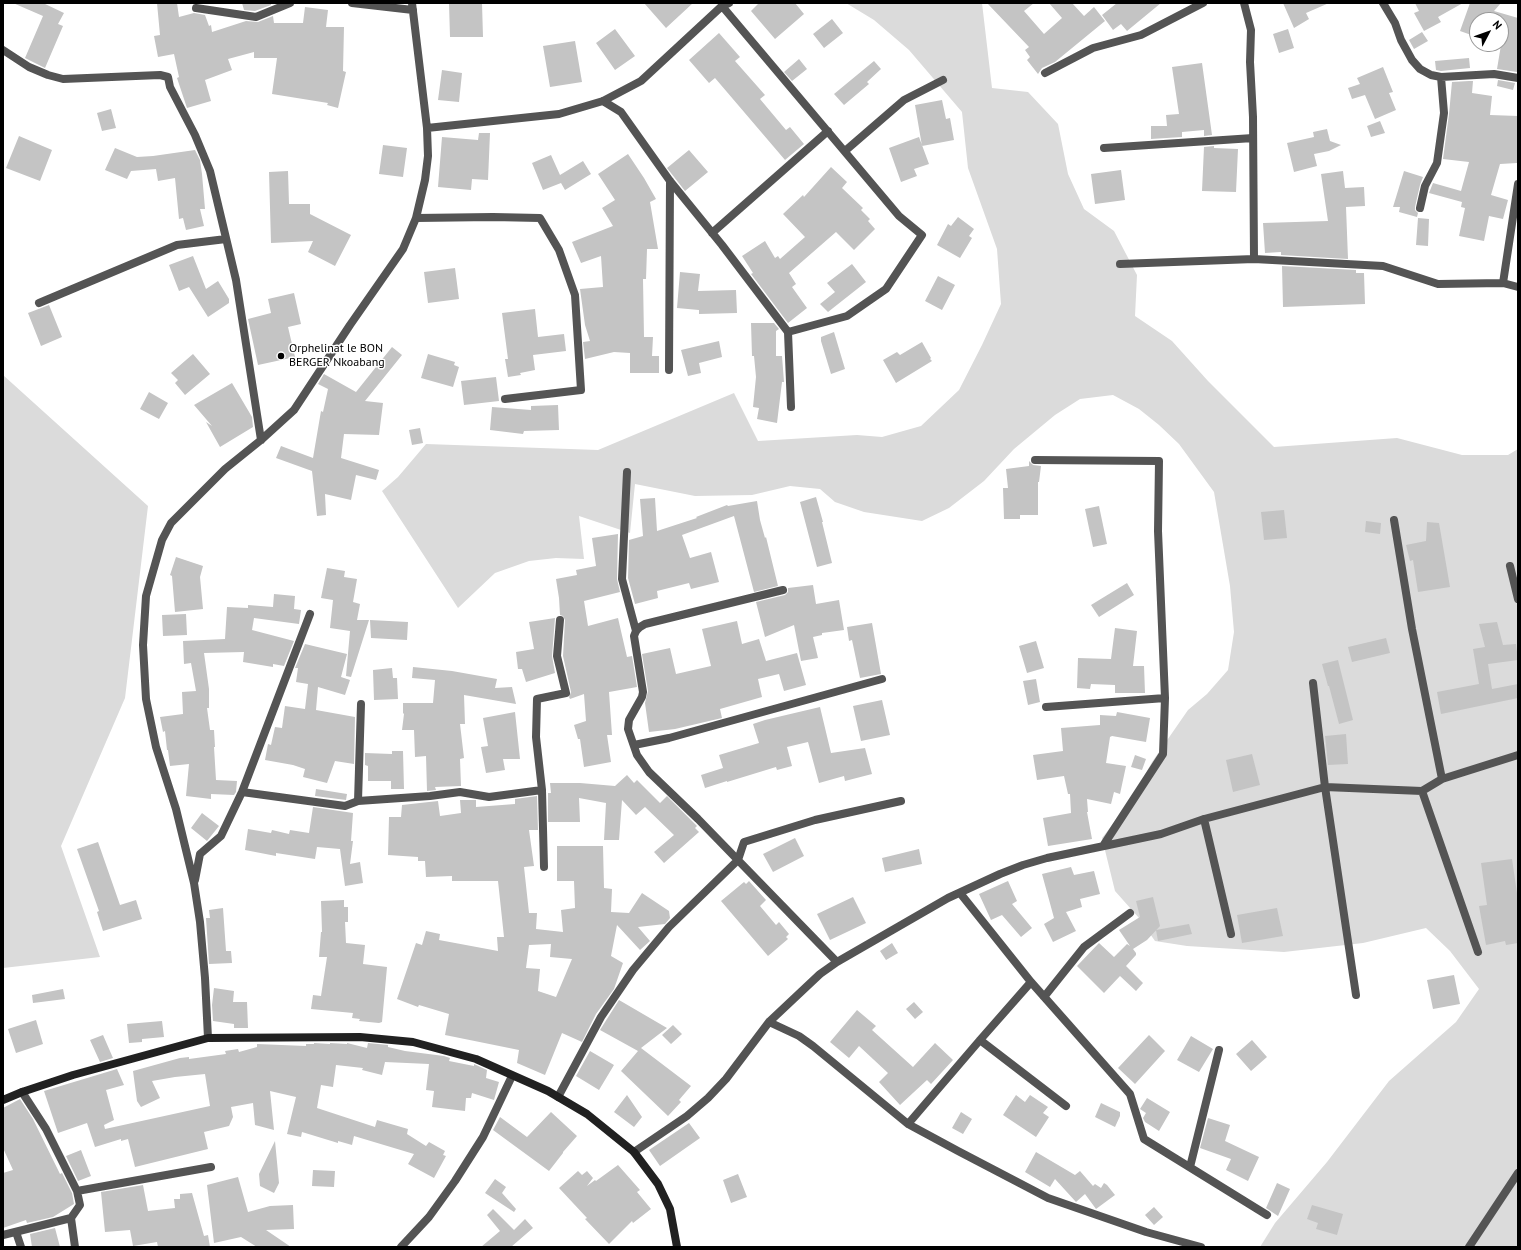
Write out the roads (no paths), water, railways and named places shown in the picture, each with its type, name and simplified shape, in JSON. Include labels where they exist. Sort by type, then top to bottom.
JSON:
[{"type":"street","points":[[196,8],[256,17],[290,3]]},
{"type":"street","points":[[208,1038],[200,922],[194,883],[176,809],[156,747],[146,699],[143,645],[146,596],[162,540],[172,523],[225,468],[261,440],[294,410],[350,325],[403,249],[416,218],[425,180],[428,156],[412,7],[352,3]]},
{"type":"street","points":[[1045,73],[1093,48],[1141,35],[1203,3]]},
{"type":"street","points":[[1244,3],[1251,30],[1250,62],[1253,138],[1254,259]]},
{"type":"street","points":[[1383,3],[1395,22],[1400,40],[1412,60],[1420,69],[1431,76],[1494,74],[1518,78]]},
{"type":"street","points":[[426,128],[558,114],[603,101],[641,81],[725,4],[899,216],[922,235],[886,289],[847,316],[788,332]]},
{"type":"street","points":[[3,50],[29,67],[48,75],[63,79],[160,75],[168,77],[170,87],[196,135],[210,171],[236,280],[261,440]]},
{"type":"street","points":[[1420,208],[1425,186],[1437,163],[1444,113],[1441,76]]},
{"type":"street","points":[[845,151],[904,100],[943,80]]},
{"type":"street","points":[[603,101],[621,112],[670,181],[788,332],[791,407]]},
{"type":"street","points":[[712,233],[828,131]]},
{"type":"street","points":[[1104,148],[1253,138]]},
{"type":"street","points":[[669,370],[670,181]]},
{"type":"street","points":[[1503,283],[1518,184]]},
{"type":"street","points":[[416,218],[493,216],[540,218],[559,250],[575,295],[581,390],[505,399]]},
{"type":"street","points":[[39,303],[177,246],[226,239]]},
{"type":"street","points":[[1120,264],[1254,259],[1383,266],[1438,284],[1503,283],[1518,287]]},
{"type":"street","points":[[1035,460],[1159,461],[1158,531],[1165,698],[1162,754],[1103,846]]},
{"type":"street","points":[[627,472],[622,579],[636,631]]},
{"type":"street","points":[[1394,520],[1412,629],[1442,779]]},
{"type":"street","points":[[1510,566],[1518,599]]},
{"type":"street","points":[[783,590],[644,624],[636,631],[634,636],[635,646],[643,692],[640,702],[628,724],[628,729],[637,755],[649,772],[738,860],[837,962]]},
{"type":"street","points":[[194,883],[200,854],[221,836],[242,792],[310,614]]},
{"type":"street","points":[[544,868],[542,790],[536,737],[537,699],[566,693],[557,656],[560,620]]},
{"type":"street","points":[[634,745],[669,738],[882,679]]},
{"type":"street","points":[[1314,684],[1325,787],[1356,995]]},
{"type":"street","points":[[1046,707],[1165,698]]},
{"type":"street","points":[[358,801],[361,704]]},
{"type":"street","points":[[634,1152],[687,1116],[708,1098],[726,1079],[770,1022],[820,974],[837,962],[948,898],[1000,874],[1047,858],[1161,834],[1204,819],[1325,787],[1422,791],[1442,779],[1518,755]]},
{"type":"street","points":[[242,792],[345,806],[358,801],[430,796],[460,792],[489,797],[542,790]]},
{"type":"street","points":[[1422,791],[1478,952]]},
{"type":"street","points":[[558,1097],[601,1017],[633,970],[669,927],[738,860],[744,842],[815,820],[901,801]]},
{"type":"street","points":[[1204,819],[1231,934]]},
{"type":"street","points":[[960,893],[1031,982],[1130,1094],[1144,1139],[1267,1215]]},
{"type":"street","points":[[1044,997],[1084,947],[1130,913]]},
{"type":"street","points":[[908,1124],[1031,982]]},
{"type":"street","points":[[770,1022],[799,1036],[813,1046],[908,1124],[1048,1198],[1146,1232],[1201,1247]]},
{"type":"street","points":[[3,1100],[73,1075],[208,1038],[360,1037],[413,1042],[476,1059],[558,1097],[587,1114],[634,1152],[658,1184],[670,1209],[677,1247]]},
{"type":"street","points":[[980,1040],[1066,1106]]},
{"type":"street","points":[[1190,1167],[1219,1050]]},
{"type":"street","points":[[401,1247],[429,1217],[455,1181],[483,1137],[512,1076]]},
{"type":"street","points":[[22,1092],[46,1129],[77,1192],[80,1205],[72,1218],[75,1247]]},
{"type":"street","points":[[77,1192],[211,1168]]},
{"type":"street","points":[[1469,1247],[1518,1173]]},
{"type":"street","points":[[3,1235],[72,1218]]},
{"type":"street","points":[[16,1232],[21,1247]]},
{"type":"place","name":"Orphelinat le BON BERGER Nkoabang","points":[[281,356]]}]
